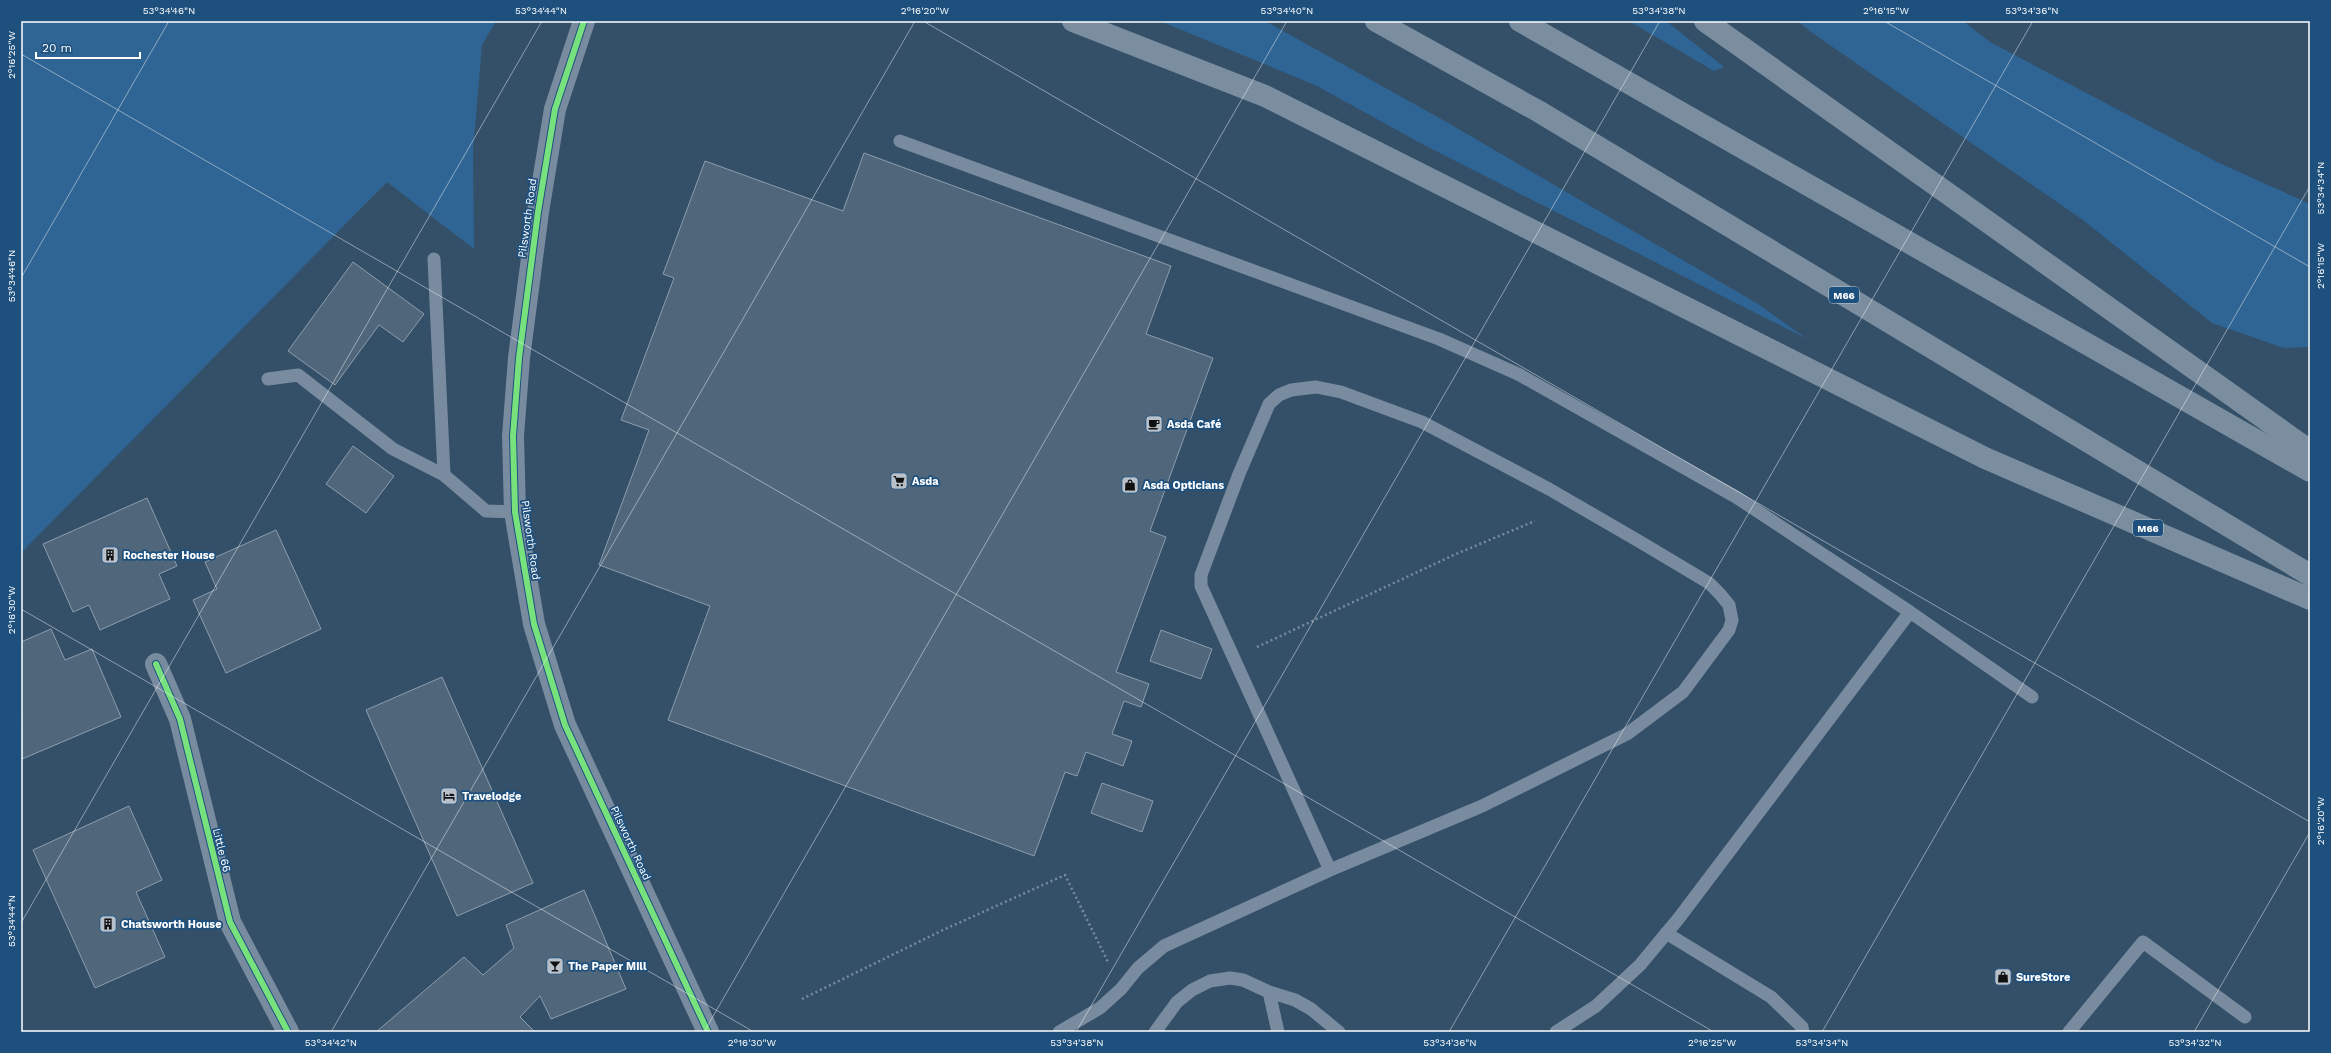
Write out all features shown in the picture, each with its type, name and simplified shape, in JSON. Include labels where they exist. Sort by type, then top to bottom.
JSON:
[{"type":"highway","name":"M66","points":[[1073,21],[1265,96],[1985,458],[2310,599]]},
{"type":"highway","name":"M66","points":[[1376,21],[1538,111],[2310,575]]},
{"type":"highway","points":[[1520,21],[2310,471]]},
{"type":"highway","points":[[1705,21],[2310,451]]},
{"type":"street","name":"Pilsworth Road","points":[[584,21],[554,109],[537,220],[518,358],[513,436],[516,512],[534,624],[565,725],[708,1032]]},
{"type":"street","name":"Little 66","points":[[156,664],[180,719],[230,922],[288,1032]]},
{"type":"lane","points":[[900,141],[1439,339],[1518,374],[1736,497],[1910,612],[2032,697]]},
{"type":"lane","points":[[434,259],[444,474]]},
{"type":"lane","points":[[268,379],[298,375],[393,449],[444,474],[486,511],[516,512]]},
{"type":"lane","points":[[1059,1032],[1100,1008],[1122,989],[1138,968],[1164,946],[1330,870],[1482,806],[1627,734],[1683,692],[1729,630],[1732,620],[1728,606],[1709,583],[1549,489],[1422,422],[1342,392],[1316,387],[1291,390],[1279,394],[1269,404],[1239,474],[1200,575],[1201,586],[1330,870]]},
{"type":"lane","points":[[1556,1032],[1596,1006],[1640,965],[1666,934],[1910,612]]},
{"type":"lane","points":[[1666,934],[1771,998],[1802,1027],[1803,1032]]},
{"type":"lane","points":[[2069,1032],[2143,942],[2245,1017]]},
{"type":"lane","points":[[1155,1032],[1177,1002],[1192,990],[1210,981],[1230,978],[1243,980],[1269,992],[1295,1000],[1311,1009],[1339,1032]]},
{"type":"lane","points":[[1269,992],[1278,1032]]},
{"type":"path","points":[[1233,658],[1456,554],[1535,521]]},
{"type":"path","points":[[802,999],[936,933],[1065,876],[1122,989]]},
{"type":"shaded area","points":[[21,21],[496,21],[482,45],[473,150],[474,249],[387,182],[21,553]]},
{"type":"shaded area","points":[[1160,21],[1265,21],[1450,124],[1758,304],[1807,339],[1422,144],[1317,86]]},
{"type":"shaded area","points":[[1629,21],[1666,21],[1724,67],[1714,71]]},
{"type":"shaded area","points":[[1798,21],[1963,21],[1990,42],[2217,162],[2310,204],[2310,347],[2284,348],[2212,323],[2083,220],[1811,32]]},
{"type":"building","name":"Asda","points":[[864,153],[1171,266],[1146,334],[1213,358],[1150,531],[1166,537],[1116,672],[1149,684],[1141,707],[1124,701],[1112,734],[1132,741],[1123,766],[1086,752],[1077,776],[1065,772],[1034,856],[668,720],[710,606],[599,565],[649,430],[621,420],[674,278],[663,274],[705,161],[843,211]]},
{"type":"building","points":[[353,262],[424,314],[403,342],[379,325],[335,385],[288,351]]},
{"type":"building","points":[[353,446],[394,476],[366,513],[326,484]]},
{"type":"building","name":"Rochester House","points":[[147,498],[177,566],[159,574],[170,599],[100,630],[89,605],[73,612],[43,544]]},
{"type":"building","points":[[276,530],[321,629],[226,673],[193,600],[217,589],[205,562]]},
{"type":"building","points":[[51,629],[65,660],[92,649],[121,717],[22,759],[21,642]]},
{"type":"building","points":[[1161,630],[1212,649],[1201,679],[1150,661]]},
{"type":"building","name":"Travelodge","points":[[442,677],[533,883],[457,916],[366,710]]},
{"type":"building","points":[[1102,783],[1153,801],[1142,832],[1091,813]]},
{"type":"building","name":"Chatsworth House","points":[[129,806],[162,880],[136,892],[165,957],[95,988],[33,850]]},
{"type":"building","name":"The Paper Mill","points":[[584,890],[626,989],[551,1019],[540,996],[520,1017],[535,1032],[376,1032],[464,957],[483,975],[514,948],[506,925]]},
{"type":"cycle path","points":[[584,21],[555,109],[538,212],[519,358],[513,436],[515,512],[534,624],[565,725],[708,1032]]},
{"type":"cycle path","points":[[156,664],[180,719],[230,922],[288,1032]]},
{"type":"place","name":"Asda Café","points":[[1154,424]]},
{"type":"place","name":"Asda","points":[[899,481]]},
{"type":"place","name":"Asda Opticians","points":[[1130,485]]},
{"type":"place","name":"Rochester House","points":[[110,555]]},
{"type":"place","name":"Travelodge","points":[[449,796]]},
{"type":"place","name":"Chatsworth House","points":[[108,924]]},
{"type":"place","name":"The Paper Mill","points":[[555,966]]},
{"type":"place","name":"SureStore","points":[[2003,977]]}]
